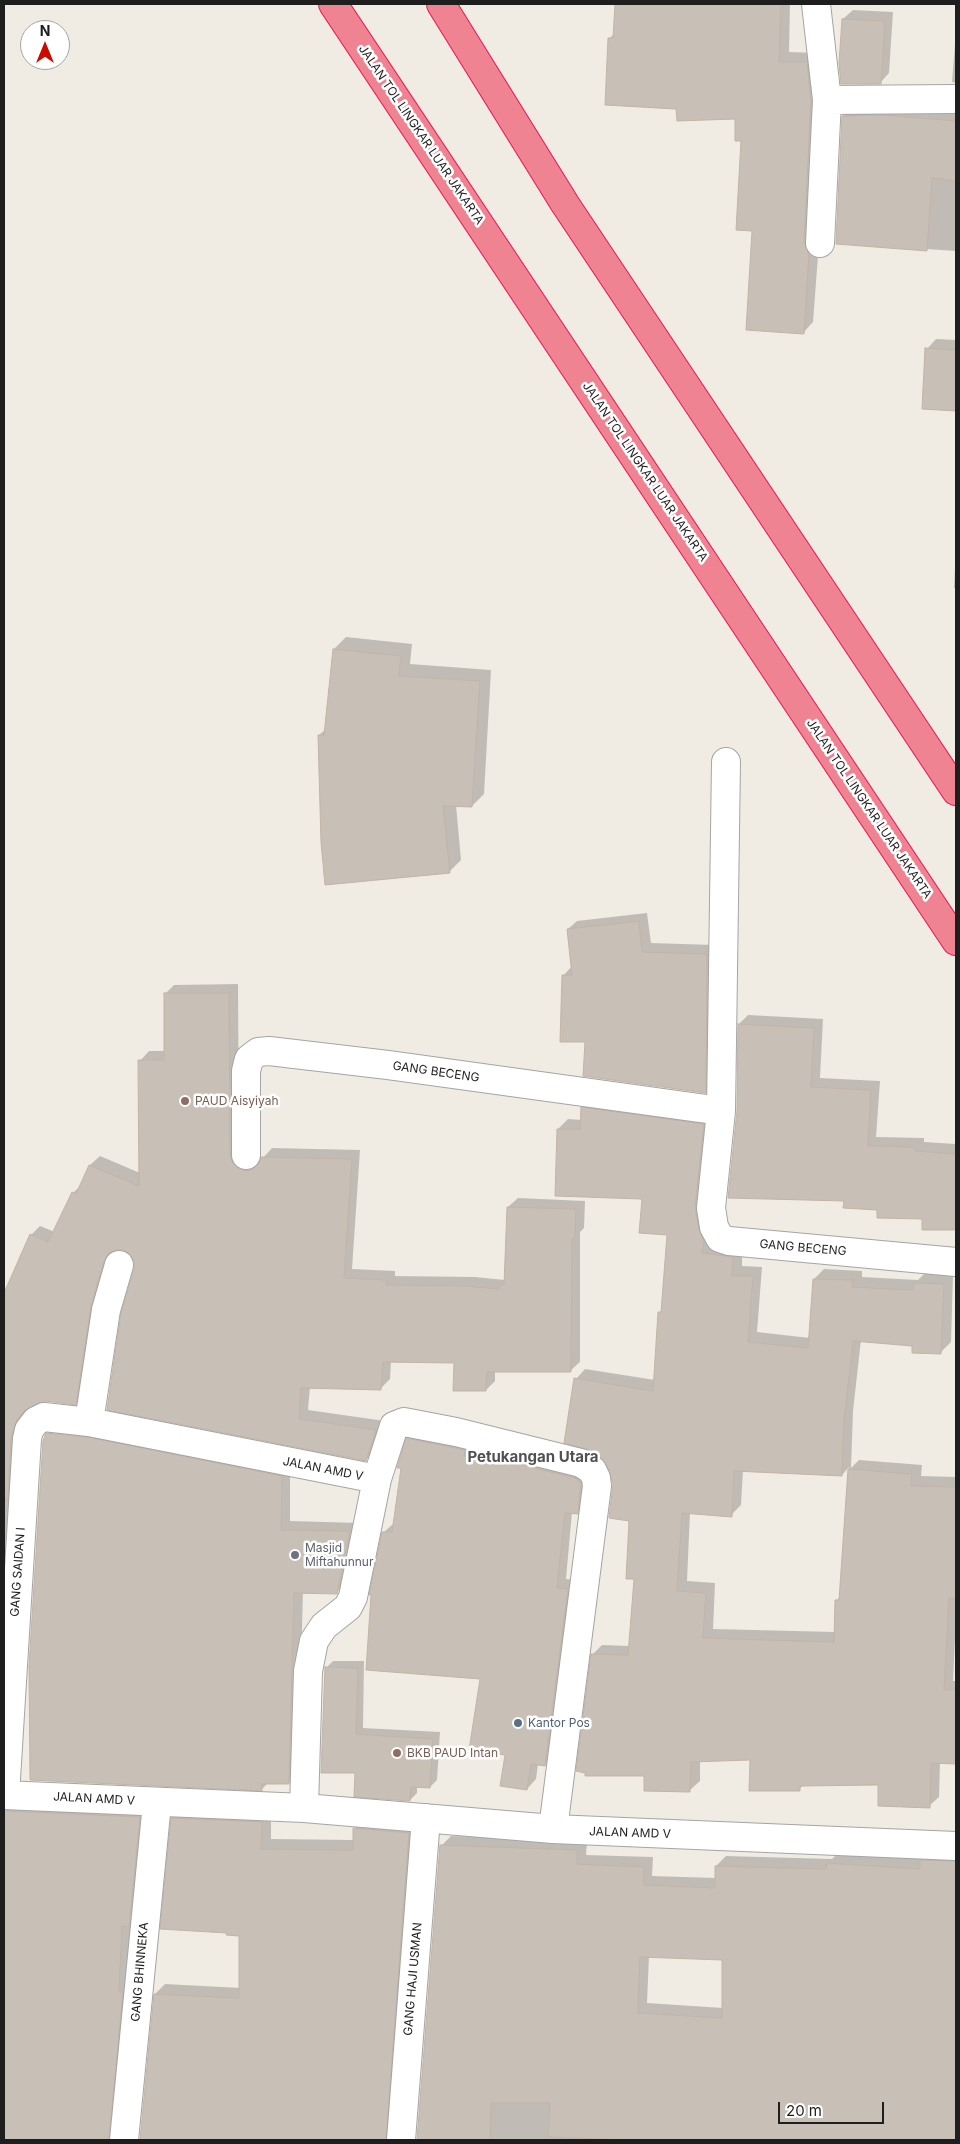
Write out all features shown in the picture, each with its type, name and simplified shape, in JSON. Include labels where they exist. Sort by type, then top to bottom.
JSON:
[{"type":"highway","name":"JALAN TOL LINGKAR LUAR JAKARTA","points":[[334,4],[956,941]]},
{"type":"highway","points":[[441,4],[565,204],[956,791]]},
{"type":"street","points":[[816,4],[827,100],[820,243]]},
{"type":"street","points":[[827,100],[956,99]]},
{"type":"street","name":"GANG BECENG","points":[[726,762],[721,1112],[712,1208],[714,1227],[720,1238],[729,1241],[956,1262]]},
{"type":"street","name":"GANG BECENG","points":[[246,1155],[248,1065],[249,1059],[258,1052],[270,1051],[388,1065],[721,1112]]},
{"type":"street","points":[[89,1422],[106,1310],[119,1265]]},
{"type":"street","name":"JALAN AMD V","points":[[44,1417],[89,1422],[377,1479],[353,1597],[348,1607],[324,1626],[314,1641],[308,1671],[304,1808]]},
{"type":"street","name":"GANG SAIDAN I","points":[[4,1795],[27,1439],[32,1425],[44,1417]]},
{"type":"street","points":[[377,1479],[394,1426],[404,1422],[456,1432],[581,1463],[592,1470],[596,1478],[597,1486],[552,1830]]},
{"type":"street","name":"JALAN AMD V","points":[[4,1795],[304,1808],[552,1830],[956,1846]]},
{"type":"street","name":"GANG BHINNEKA","points":[[124,2140],[157,1803]]},
{"type":"street","name":"GANG HAJI USMAN","points":[[400,2140],[426,1818]]},
{"type":"building","points":[[615,4],[781,4],[779,62],[807,62],[811,101],[804,242],[809,254],[804,334],[746,330],[752,231],[736,230],[741,141],[735,141],[735,119],[677,121],[676,109],[605,105],[608,38],[613,38]]},
{"type":"building","points":[[842,19],[885,21],[881,84],[841,84],[839,63]]},
{"type":"building","points":[[883,115],[956,121],[956,181],[932,178],[927,251],[836,244],[842,116]]},
{"type":"building","points":[[925,348],[956,350],[956,411],[922,409]]},
{"type":"building","points":[[333,649],[401,656],[399,676],[480,681],[472,807],[443,806],[450,873],[325,885],[321,842],[318,735],[324,735]]},
{"type":"building","points":[[639,921],[642,952],[707,954],[706,1093],[583,1076],[585,1042],[560,1042],[562,975],[572,975],[567,929]]},
{"type":"building","points":[[164,993],[229,993],[230,1155],[232,1162],[238,1168],[246,1171],[253,1169],[259,1163],[261,1157],[352,1159],[344,1278],[386,1280],[386,1285],[465,1286],[499,1289],[499,1285],[504,1285],[507,1207],[576,1209],[575,1239],[572,1239],[571,1372],[487,1372],[486,1391],[453,1391],[454,1363],[383,1362],[381,1390],[301,1388],[299,1419],[376,1430],[366,1461],[107,1410],[121,1313],[134,1269],[131,1255],[124,1250],[116,1250],[109,1253],[104,1261],[91,1306],[76,1405],[46,1401],[38,1403],[24,1411],[17,1420],[11,1438],[8,1499],[4,1498],[4,1293],[30,1234],[48,1242],[72,1192],[76,1194],[89,1165],[139,1186],[138,1060],[164,1060]]},
{"type":"building","points":[[738,1024],[814,1028],[811,1087],[871,1090],[868,1146],[915,1147],[915,1151],[956,1154],[956,1230],[922,1230],[922,1219],[877,1218],[877,1210],[843,1208],[844,1201],[728,1198],[737,1111]]},
{"type":"building","points":[[581,1107],[704,1124],[695,1207],[699,1230],[704,1241],[702,1253],[733,1257],[732,1276],[753,1276],[748,1342],[808,1348],[813,1279],[853,1280],[852,1287],[913,1290],[914,1283],[944,1284],[941,1354],[912,1353],[912,1346],[853,1341],[844,1422],[842,1476],[734,1471],[732,1517],[682,1513],[677,1591],[706,1593],[703,1638],[834,1642],[835,1600],[839,1600],[848,1469],[912,1474],[911,1486],[956,1487],[956,1599],[949,1598],[944,1690],[956,1690],[956,1764],[931,1763],[930,1808],[878,1806],[878,1785],[800,1786],[800,1791],[749,1791],[750,1760],[691,1762],[690,1792],[644,1791],[644,1776],[585,1776],[585,1773],[576,1771],[591,1654],[628,1655],[634,1579],[626,1579],[629,1521],[609,1518],[613,1484],[606,1463],[589,1450],[564,1443],[574,1378],[653,1391],[658,1312],[661,1312],[667,1235],[639,1233],[642,1199],[555,1196],[557,1129],[580,1129]]},
{"type":"building","points":[[46,1433],[87,1437],[282,1476],[281,1530],[350,1531],[337,1594],[294,1593],[289,1784],[262,1784],[262,1791],[30,1780],[29,1666],[43,1441]]},
{"type":"building","points":[[406,1438],[465,1450],[464,1456],[506,1461],[575,1478],[581,1483],[578,1514],[565,1513],[557,1588],[568,1589],[545,1766],[531,1764],[527,1790],[500,1786],[505,1755],[469,1750],[480,1679],[366,1670],[371,1595],[369,1595],[382,1532],[392,1532],[401,1468],[397,1468]]},
{"type":"building","points":[[325,1667],[358,1668],[356,1734],[433,1739],[430,1788],[411,1787],[410,1801],[354,1797],[355,1773],[321,1773]]},
{"type":"building","points":[[4,1811],[140,1817],[129,1927],[122,1926],[119,1992],[123,1992],[109,2140],[4,2140]]},
{"type":"building","points":[[171,1818],[262,1822],[261,1849],[353,1850],[353,1828],[409,1833],[386,2140],[140,2140],[154,1994],[239,1998],[239,1936],[226,1935],[227,1933],[160,1929]]},
{"type":"building","points":[[440,1845],[577,1850],[577,1864],[644,1867],[643,1885],[715,1888],[715,1866],[826,1869],[827,1863],[920,1869],[920,1860],[956,1861],[956,2140],[628,2140],[548,2137],[550,2103],[491,2103],[490,2140],[417,2140]],"holes":[[[640,1957],[722,1960],[722,2018],[638,2013]]]},
{"type":"place","name":"PAUD Aisyiyah","points":[[185,1101]]},
{"type":"place","name":"Masjid Miftahunnur","points":[[295,1555]]},
{"type":"place","name":"Kantor Pos","points":[[518,1723]]},
{"type":"place","name":"BKB PAUD Intan","points":[[397,1753]]},
{"type":"district","name":"Petukangan Utara","points":[[533,1457]]}]
